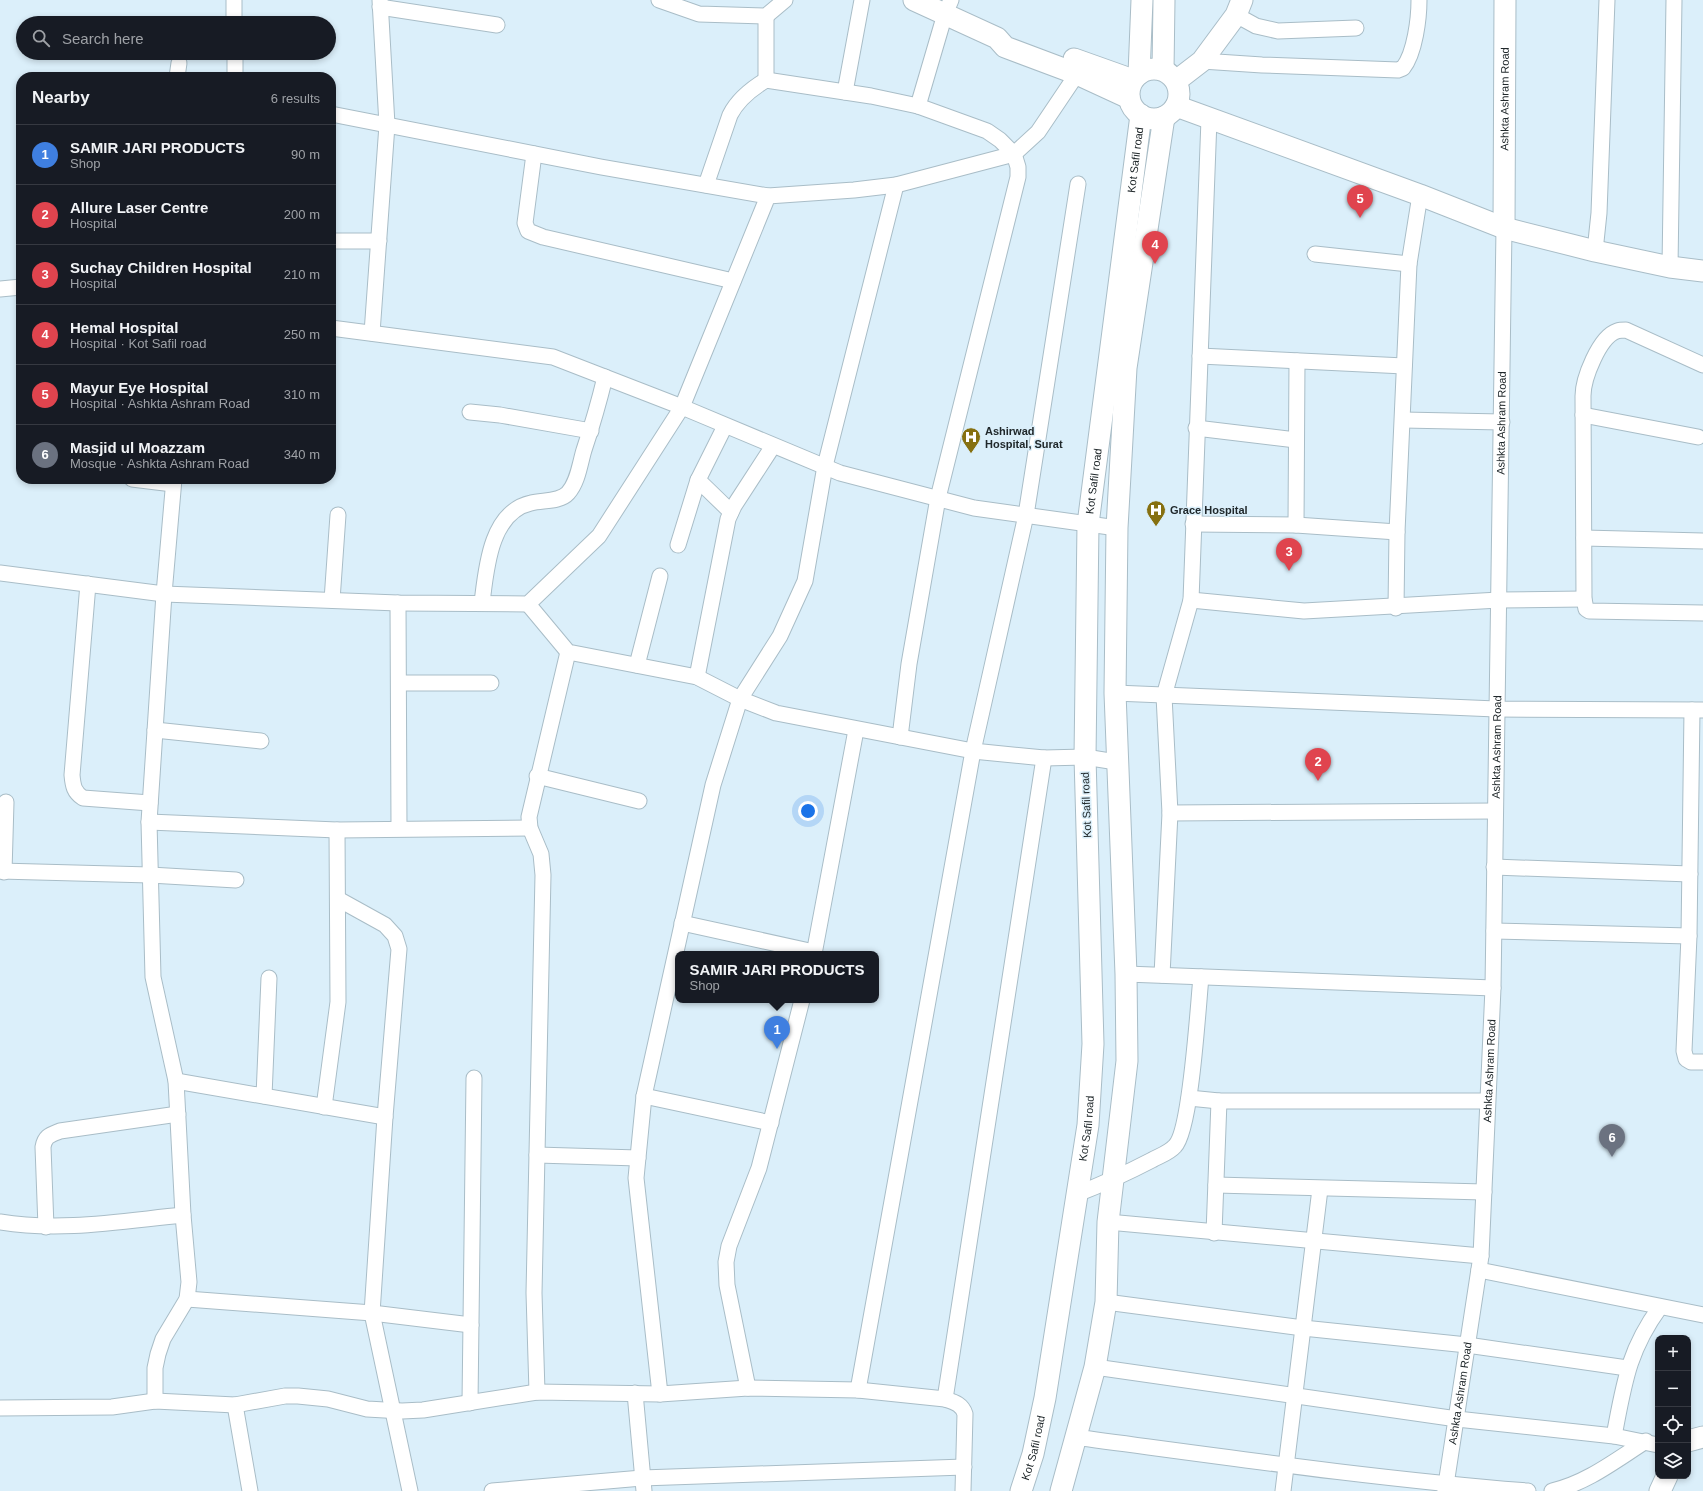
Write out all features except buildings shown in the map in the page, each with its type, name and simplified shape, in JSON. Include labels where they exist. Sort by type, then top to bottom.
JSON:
[{"type":"main road","points":[[914,0],[948,7],[997,38],[1005,47],[1077,74],[1136,92]]},
{"type":"main road","name":"Kot Safil road","points":[[1021,1491],[1033,1454],[1045,1398],[1088,1125],[1094,1044],[1085,757],[1088,524],[1136,92],[1142,0]]},
{"type":"main road","points":[[997,38],[1008,36],[1136,92],[1156,118],[1170,111],[1179,98],[1179,89],[1170,76],[1164,0]]},
{"type":"main road","name":"Ashkta Ashram Road","points":[[1504,228],[1505,0]]},
{"type":"main road","points":[[1136,92],[1147,70],[1170,76],[1202,61],[1239,8]]},
{"type":"main road","points":[[1170,111],[1209,119],[1420,195],[1504,228],[1595,251],[1670,267],[1703,271]]},
{"type":"main road","name":"Kot Safil road","points":[[1061,1491],[1074,1437],[1094,1367],[1106,1302],[1108,1222],[1127,1061],[1126,974],[1116,762],[1115,693],[1117,528],[1126,368],[1170,111]]},
{"type":"main road","points":[[1691,1440],[1703,1437]]},
{"type":"street","points":[[234,0],[234,16]]},
{"type":"street","points":[[659,0],[699,14],[766,16],[784,0]]},
{"type":"street","points":[[845,92],[862,0]]},
{"type":"street","points":[[1202,61],[1269,66],[1398,70],[1404,68],[1410,57],[1420,0]]},
{"type":"street","points":[[1595,251],[1599,213],[1607,0]]},
{"type":"street","points":[[1670,267],[1674,0]]},
{"type":"street","points":[[372,333],[387,125],[380,4],[497,25]]},
{"type":"street","points":[[918,106],[948,7]]},
{"type":"street","points":[[1239,8],[1256,26],[1278,31],[1356,28]]},
{"type":"street","points":[[766,16],[766,80]]},
{"type":"street","points":[[235,60],[235,72]]},
{"type":"street","points":[[336,115],[534,154],[768,196],[854,190],[896,185],[1014,154],[1038,132],[1077,74]]},
{"type":"street","points":[[706,185],[734,106],[751,90],[766,80],[845,92],[918,106],[987,132],[1000,140],[1014,154],[1018,167],[1018,177],[938,498],[909,664],[900,737]]},
{"type":"street","points":[[1162,975],[1170,813],[1164,696],[1191,600],[1196,428],[1209,119]]},
{"type":"street","points":[[534,154],[525,223],[528,231],[543,237],[733,281]]},
{"type":"street","points":[[858,1390],[973,751],[1026,515],[1078,184]]},
{"type":"street","points":[[676,951],[712,785],[740,699],[780,636],[805,581],[825,466],[896,185]]},
{"type":"street","points":[[1396,608],[1397,532],[1409,264],[1420,195]]},
{"type":"street","points":[[0,573],[164,594],[398,603],[528,604],[599,536],[682,407],[768,196]]},
{"type":"street","name":"Ashkta Ashram Road","points":[[1446,1488],[1480,1263],[1484,1192],[1493,988],[1504,228]]},
{"type":"street","points":[[336,241],[379,241]]},
{"type":"street","points":[[1315,254],[1409,264]]},
{"type":"street","points":[[0,289],[16,287]]},
{"type":"street","points":[[336,329],[553,357],[682,407],[840,473],[974,508],[1117,528]]},
{"type":"street","points":[[1703,364],[1626,330],[1618,330],[1610,334],[1604,342],[1586,375],[1583,386],[1584,605],[1589,611],[1703,613]]},
{"type":"street","points":[[1200,356],[1404,366]]},
{"type":"street","points":[[1296,524],[1297,361]]},
{"type":"street","points":[[482,603],[489,555],[498,530],[504,521],[519,507],[530,503],[561,498],[568,493],[574,484],[591,430],[605,377]]},
{"type":"street","points":[[470,412],[500,415],[591,430]]},
{"type":"street","points":[[1583,415],[1698,437]]},
{"type":"street","points":[[1402,420],[1502,422]]},
{"type":"street","points":[[678,545],[698,480],[725,426]]},
{"type":"street","points":[[1196,428],[1296,440]]},
{"type":"street","points":[[697,677],[724,533],[731,512],[773,446]]},
{"type":"street","points":[[698,480],[731,512]]},
{"type":"street","points":[[156,1401],[155,1368],[158,1354],[163,1339],[187,1299],[189,1266],[183,1215],[176,1081],[153,977],[150,875],[150,802],[173,484]]},
{"type":"street","points":[[332,600],[338,515]]},
{"type":"street","points":[[1193,524],[1296,524],[1397,532]]},
{"type":"street","points":[[1584,538],[1703,541]]},
{"type":"street","points":[[638,665],[660,576]]},
{"type":"street","points":[[88,584],[72,775],[73,786],[76,793],[83,798],[150,802]]},
{"type":"street","points":[[1191,600],[1288,611],[1396,608],[1498,600],[1584,599]]},
{"type":"street","points":[[398,603],[399,828]]},
{"type":"street","points":[[528,604],[568,652],[697,677],[740,699],[776,714],[973,751],[1044,758],[1085,757],[1116,762]]},
{"type":"street","points":[[537,1392],[534,1293],[543,875],[541,854],[530,828],[530,806],[568,652]]},
{"type":"street","points":[[399,683],[491,683]]},
{"type":"street","points":[[1115,693],[1496,709],[1697,710],[1697,792],[1690,874],[1690,936],[1684,1051],[1686,1059],[1691,1062],[1703,1062]]},
{"type":"street","points":[[155,730],[261,741]]},
{"type":"street","points":[[814,951],[856,730]]},
{"type":"street","points":[[945,1399],[1044,758]]},
{"type":"street","points":[[538,776],[639,801]]},
{"type":"street","points":[[6,802],[2,871],[150,875],[236,880]]},
{"type":"street","points":[[1170,813],[1495,811]]},
{"type":"street","points":[[149,822],[337,830],[399,828],[530,828]]},
{"type":"street","points":[[324,1107],[338,1002],[337,830]]},
{"type":"street","points":[[1494,867],[1690,874]]},
{"type":"street","points":[[338,899],[385,925],[395,936],[399,949],[385,1117],[372,1314],[410,1491]]},
{"type":"street","points":[[682,923],[805,951]]},
{"type":"street","points":[[1494,931],[1690,936]]},
{"type":"street","points":[[660,1394],[636,1178],[644,1096],[675,955]]},
{"type":"street","points":[[1126,974],[1493,988]]},
{"type":"street","points":[[1077,1194],[1113,1181],[1175,1147],[1181,1139],[1189,1098],[1201,977]]},
{"type":"street","points":[[264,1096],[269,978]]},
{"type":"street","points":[[748,1388],[727,1285],[726,1262],[729,1246],[759,1168],[801,1003]]},
{"type":"street","points":[[470,1402],[474,1078]]},
{"type":"street","points":[[176,1081],[385,1117]]},
{"type":"street","points":[[644,1096],[771,1123]]},
{"type":"street","points":[[1189,1098],[1219,1101],[1487,1101]]},
{"type":"street","points":[[1214,1233],[1219,1101]]},
{"type":"street","points":[[46,1227],[42,1147],[44,1139],[49,1135],[60,1131],[178,1114]]},
{"type":"street","points":[[537,1155],[638,1158]]},
{"type":"street","points":[[1216,1186],[1484,1192]]},
{"type":"street","points":[[1283,1491],[1320,1189]]},
{"type":"street","points":[[0,1222],[46,1227],[183,1215]]},
{"type":"street","points":[[1108,1222],[1214,1233],[1314,1241],[1480,1263],[1660,1307],[1703,1315]]},
{"type":"street","points":[[187,1299],[372,1314],[471,1325]]},
{"type":"street","points":[[1106,1302],[1303,1328],[1467,1345],[1627,1368]]},
{"type":"street","points":[[1614,1436],[1627,1368],[1647,1325],[1660,1307]]},
{"type":"street","points":[[1094,1367],[1457,1419],[1614,1436],[1652,1443]]},
{"type":"street","points":[[0,1408],[112,1407],[156,1401],[235,1405],[285,1396],[328,1399],[367,1409],[393,1411],[423,1410],[537,1392],[660,1394],[748,1388],[858,1390],[945,1399],[958,1404],[963,1409],[965,1414],[963,1491]]},
{"type":"street","points":[[635,1394],[643,1485]]},
{"type":"street","points":[[235,1405],[250,1491]]},
{"type":"street","points":[[1074,1437],[1446,1488],[1528,1491]]},
{"type":"street","points":[[1552,1491],[1566,1488],[1583,1481],[1652,1443]]},
{"type":"street","points":[[492,1491],[643,1485],[964,1467]]},
{"type":"place","name":"Mayur Eye Hospital","points":[[1360,218]]},
{"type":"place","name":"Hemal Hospital","points":[[1155,264]]},
{"type":"place","name":"Ashirwad Hospital, Surat","points":[[971,454]]},
{"type":"place","name":"Grace Hospital","points":[[1156,527]]},
{"type":"place","name":"Suchay Children Hospital","points":[[1289,571]]},
{"type":"place","name":"Allure Laser Centre","points":[[1318,781]]},
{"type":"place","name":"SAMIR JARI PRODUCTS","points":[[777,1049]]},
{"type":"place","name":"Masjid ul Moazzam","points":[[1612,1157]]}]
